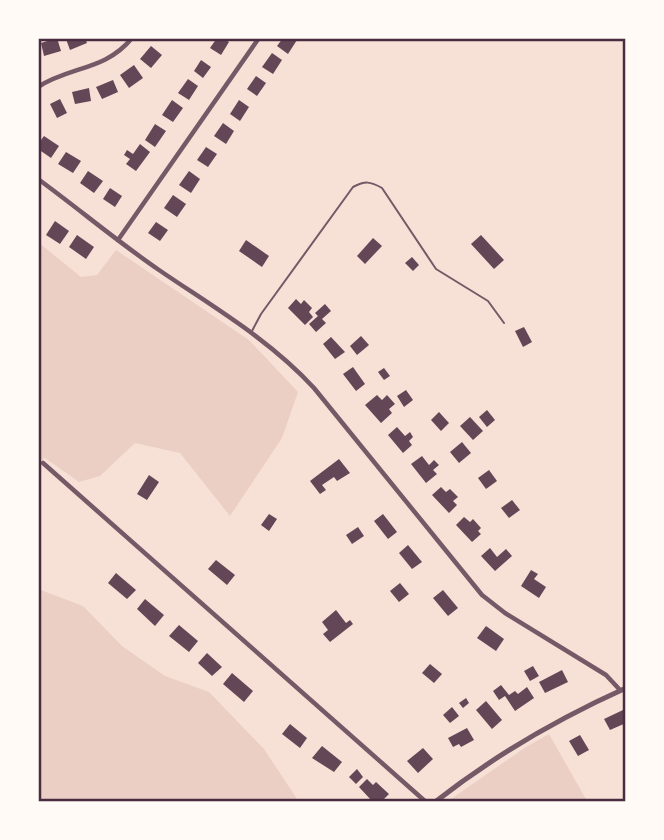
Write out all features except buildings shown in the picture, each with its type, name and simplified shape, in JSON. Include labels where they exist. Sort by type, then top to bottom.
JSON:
[{"type":"street","points":[[38,87],[54,78],[110,59],[132,38]]},
{"type":"street","points":[[118,240],[258,38]]},
{"type":"street","points":[[38,179],[118,240],[251,332],[289,362],[314,388],[482,595],[505,613],[600,671],[623,689],[549,725],[508,749],[435,802]]},
{"type":"street","points":[[43,463],[426,802]]},
{"type":"lane","points":[[251,332],[261,314],[353,187],[363,182],[372,182],[382,188],[436,269],[488,301],[504,323]]},
{"type":"shaded area","points":[[38,242],[81,277],[97,275],[116,250],[249,340],[298,392],[282,438],[230,516],[180,453],[135,443],[100,476],[79,482],[45,458],[39,461]]},
{"type":"shaded area","points":[[38,589],[83,606],[122,646],[165,676],[209,692],[264,749],[297,799],[292,802],[39,801]]},
{"type":"shaded area","points":[[549,734],[587,801],[448,801],[526,747]]}]
